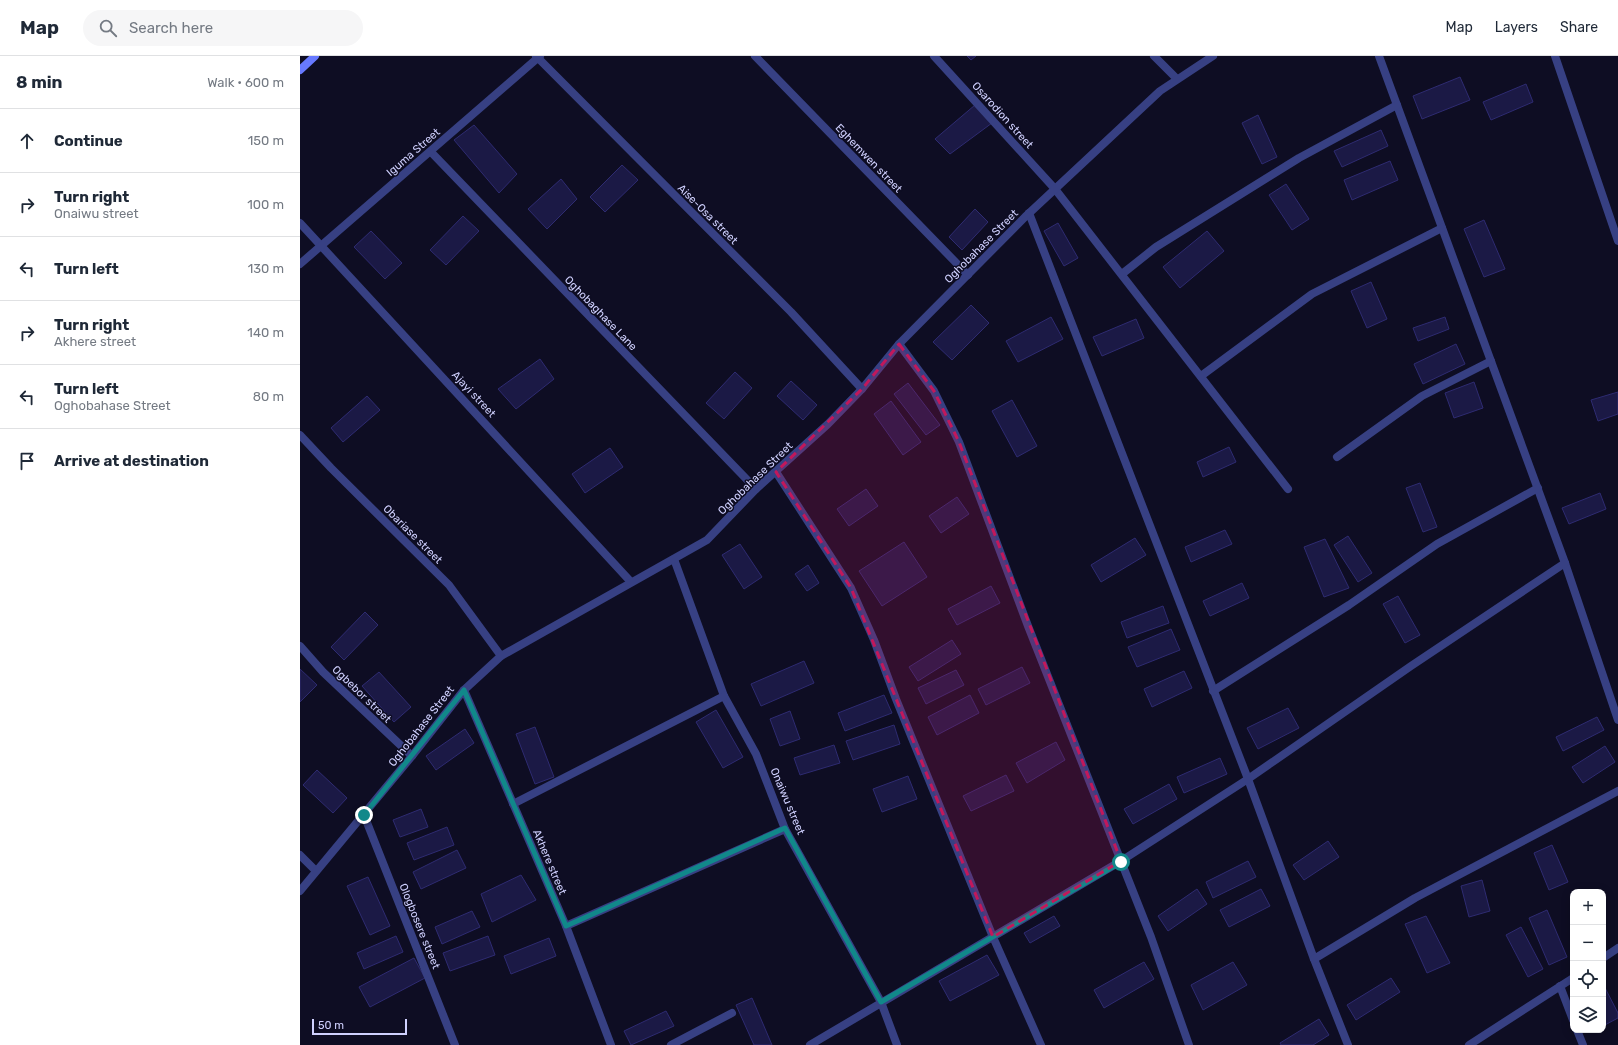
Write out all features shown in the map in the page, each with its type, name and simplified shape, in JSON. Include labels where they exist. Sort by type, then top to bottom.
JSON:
[{"type":"street","points":[[300,70],[315,56]]},
{"type":"street","name":"Eghemwen street","points":[[755,56],[968,275]]},
{"type":"street","name":"Osarodion street","points":[[934,56],[1055,189],[1288,489]]},
{"type":"street","points":[[1154,56],[1177,79]]},
{"type":"street","name":"Oghobahase Street","points":[[300,891],[364,815],[464,690],[501,656],[707,540],[756,489],[776,472],[862,389],[899,344],[1055,189],[1160,90],[1213,56]]},
{"type":"street","points":[[1379,56],[1565,563],[1618,720]]},
{"type":"street","points":[[1555,56],[1618,241]]},
{"type":"street","name":"Iguma Street","points":[[300,264],[431,152],[538,57]]},
{"type":"street","name":"Aise-Osa street","points":[[538,57],[791,312],[862,389]]},
{"type":"street","points":[[1122,274],[1156,247],[1293,162],[1397,105]]},
{"type":"street","name":"Oghobaghase Lane","points":[[431,152],[756,489]]},
{"type":"street","points":[[1030,213],[1248,779],[1314,959],[1348,1045]]},
{"type":"street","name":"Ajayi street","points":[[300,223],[322,245],[631,582]]},
{"type":"street","points":[[1201,376],[1312,294],[1442,228]]},
{"type":"street","points":[[899,344],[934,391],[960,442],[1028,626],[1151,937],[1189,1045]]},
{"type":"street","points":[[1337,457],[1422,396],[1491,361]]},
{"type":"street","name":"Obariase street","points":[[300,435],[331,468],[449,585],[501,656]]},
{"type":"street","points":[[776,472],[851,588],[874,640],[896,699],[993,937],[1041,1045]]},
{"type":"street","points":[[1213,691],[1349,605],[1437,544],[1538,488]]},
{"type":"street","name":"Onaiwu street","points":[[674,559],[724,696],[756,754],[785,828],[881,1002],[897,1045]]},
{"type":"street","points":[[810,1045],[1121,862],[1248,779],[1411,666],[1565,563]]},
{"type":"street","name":"Ogbebor street","points":[[300,646],[323,672],[412,756]]},
{"type":"street","name":"Akhere street","points":[[464,690],[566,926],[611,1045]]},
{"type":"street","points":[[513,804],[724,696]]},
{"type":"street","points":[[1314,959],[1415,898],[1618,791]]},
{"type":"street","name":"Ologbosere street","points":[[364,815],[455,1045]]},
{"type":"street","points":[[566,926],[785,828]]},
{"type":"street","points":[[300,855],[316,871]]},
{"type":"street","points":[[1606,956],[1618,948]]},
{"type":"street","points":[[1469,1045],[1570,980]]},
{"type":"street","points":[[1560,986],[1570,1012]]},
{"type":"street","points":[[671,1045],[732,1013]]},
{"type":"street","points":[[1578,1033],[1583,1045]]},
{"type":"highlighted area","points":[[899,344],[934,391],[959,442],[1121,861],[993,937],[851,588],[776,472],[862,389]]},
{"type":"building","points":[[967,56],[976,56],[971,60]]},
{"type":"building","points":[[1460,77],[1470,100],[1422,119],[1413,96]]},
{"type":"building","points":[[1526,84],[1533,102],[1491,120],[1483,102]]},
{"type":"building","points":[[975,105],[992,123],[950,154],[935,139]]},
{"type":"building","points":[[1258,115],[1277,157],[1262,164],[1242,123]]},
{"type":"building","points":[[474,125],[517,174],[499,193],[454,140]]},
{"type":"building","points":[[1381,130],[1388,146],[1342,167],[1334,151]]},
{"type":"building","points":[[1390,161],[1398,180],[1352,200],[1344,180]]},
{"type":"building","points":[[622,165],[638,180],[605,212],[590,197]]},
{"type":"building","points":[[561,179],[577,199],[547,229],[528,209]]},
{"type":"building","points":[[1286,184],[1309,219],[1292,230],[1269,195]]},
{"type":"building","points":[[975,209],[988,222],[962,250],[949,237]]},
{"type":"building","points":[[463,216],[479,231],[446,265],[430,250]]},
{"type":"building","points":[[1484,220],[1505,269],[1484,277],[1464,229]]},
{"type":"building","points":[[1058,223],[1078,258],[1064,266],[1044,231]]},
{"type":"building","points":[[371,231],[402,263],[385,279],[354,247]]},
{"type":"building","points":[[1207,231],[1224,251],[1180,288],[1163,267]]},
{"type":"building","points":[[1371,282],[1387,319],[1367,328],[1351,291]]},
{"type":"building","points":[[971,305],[989,323],[952,360],[933,342]]},
{"type":"building","points":[[1051,317],[1063,339],[1018,362],[1006,341]]},
{"type":"building","points":[[1445,317],[1449,329],[1418,341],[1413,328]]},
{"type":"building","points":[[1136,319],[1144,338],[1102,356],[1093,337]]},
{"type":"building","points":[[1456,344],[1465,364],[1423,384],[1414,364]]},
{"type":"building","points":[[540,359],[554,379],[516,409],[498,389]]},
{"type":"building","points":[[735,372],[752,388],[724,419],[706,403]]},
{"type":"building","points":[[791,381],[817,405],[803,420],[777,396]]},
{"type":"building","points":[[1474,382],[1483,408],[1454,418],[1445,393]]},
{"type":"building","points":[[908,383],[940,425],[926,435],[894,394]]},
{"type":"building","points":[[1618,392],[1618,414],[1598,421],[1591,400]]},
{"type":"building","points":[[367,396],[380,410],[343,442],[331,428]]},
{"type":"building","points":[[1012,400],[1037,446],[1017,457],[992,411]]},
{"type":"building","points":[[891,401],[921,442],[903,455],[874,414]]},
{"type":"building","points":[[1229,447],[1236,462],[1203,477],[1197,462]]},
{"type":"building","points":[[610,448],[623,467],[585,493],[572,474]]},
{"type":"building","points":[[1420,483],[1437,527],[1423,532],[1406,488]]},
{"type":"building","points":[[866,489],[878,506],[849,526],[837,509]]},
{"type":"building","points":[[1600,493],[1606,509],[1569,524],[1562,508]]},
{"type":"building","points":[[957,497],[969,514],[941,533],[929,516]]},
{"type":"building","points":[[1225,530],[1232,544],[1191,562],[1185,547]]},
{"type":"building","points":[[1348,536],[1372,573],[1358,582],[1334,545]]},
{"type":"building","points":[[1135,538],[1146,555],[1101,582],[1091,565]]},
{"type":"building","points":[[1325,539],[1349,588],[1324,597],[1304,547]]},
{"type":"building","points":[[904,542],[927,577],[882,606],[859,571]]},
{"type":"building","points":[[740,544],[762,577],[744,589],[722,555]]},
{"type":"building","points":[[808,565],[819,583],[807,591],[795,574]]},
{"type":"building","points":[[1242,583],[1249,598],[1210,616],[1203,601]]},
{"type":"building","points":[[991,586],[1000,603],[957,625],[948,609]]},
{"type":"building","points":[[1398,596],[1420,635],[1405,643],[1383,604]]},
{"type":"building","points":[[1163,606],[1169,623],[1127,638],[1121,622]]},
{"type":"building","points":[[365,612],[378,625],[344,660],[331,647]]},
{"type":"building","points":[[1171,629],[1180,650],[1137,667],[1128,647]]},
{"type":"building","points":[[952,640],[961,654],[918,681],[909,667]]},
{"type":"building","points":[[804,661],[814,683],[761,706],[751,684]]},
{"type":"building","points":[[1022,667],[1030,683],[986,705],[978,689]]},
{"type":"building","points":[[300,669],[317,685],[300,702]]},
{"type":"building","points":[[956,670],[964,685],[926,704],[918,688]]},
{"type":"building","points":[[1184,671],[1192,688],[1152,707],[1144,689]]},
{"type":"building","points":[[379,672],[411,707],[394,722],[362,686]]},
{"type":"building","points":[[884,695],[892,713],[845,731],[838,713]]},
{"type":"building","points":[[970,695],[979,713],[937,735],[928,717]]},
{"type":"building","points":[[1288,708],[1299,728],[1258,749],[1247,728]]},
{"type":"building","points":[[716,710],[743,757],[723,768],[696,722]]},
{"type":"building","points":[[790,711],[800,739],[780,746],[770,719]]},
{"type":"building","points":[[1597,717],[1604,730],[1563,751],[1556,737]]},
{"type":"building","points":[[894,725],[900,744],[853,760],[846,741]]},
{"type":"building","points":[[535,727],[554,777],[535,784],[516,734]]},
{"type":"building","points":[[465,729],[474,743],[436,770],[426,756]]},
{"type":"building","points":[[1056,742],[1065,760],[1027,783],[1016,763]]},
{"type":"building","points":[[834,745],[840,763],[800,775],[794,758]]},
{"type":"building","points":[[1605,746],[1615,762],[1583,783],[1572,767]]},
{"type":"building","points":[[1220,758],[1227,774],[1184,793],[1177,777]]},
{"type":"building","points":[[317,770],[347,798],[333,813],[303,785]]},
{"type":"building","points":[[1006,775],[1014,791],[971,811],[963,796]]},
{"type":"building","points":[[908,776],[917,799],[882,812],[873,789]]},
{"type":"building","points":[[1169,784],[1177,799],[1133,824],[1124,809]]},
{"type":"building","points":[[421,809],[428,827],[400,837],[393,820]]},
{"type":"building","points":[[447,827],[454,845],[414,860],[407,843]]},
{"type":"building","points":[[1328,841],[1339,857],[1304,880],[1293,865]]},
{"type":"building","points":[[1552,845],[1568,882],[1549,890],[1534,853]]},
{"type":"building","points":[[457,850],[466,868],[421,889],[413,872]]},
{"type":"building","points":[[1248,861],[1256,877],[1213,898],[1206,882]]},
{"type":"building","points":[[521,875],[536,900],[492,922],[481,894]]},
{"type":"building","points":[[368,877],[390,926],[370,935],[347,886]]},
{"type":"building","points":[[1482,880],[1490,911],[1469,917],[1461,886]]},
{"type":"building","points":[[1197,889],[1207,904],[1168,931],[1158,916]]},
{"type":"building","points":[[1261,889],[1270,906],[1229,927],[1220,910]]},
{"type":"building","points":[[1547,910],[1567,957],[1549,965],[1529,918]]},
{"type":"building","points":[[472,911],[480,927],[442,944],[435,927]]},
{"type":"building","points":[[1054,916],[1060,926],[1030,943],[1024,933]]},
{"type":"building","points":[[1426,916],[1450,963],[1427,973],[1405,924]]},
{"type":"building","points":[[1521,927],[1543,969],[1528,977],[1506,935]]},
{"type":"building","points":[[396,936],[403,952],[364,969],[357,953]]},
{"type":"building","points":[[488,936],[495,955],[450,971],[443,953]]},
{"type":"building","points":[[549,938],[556,956],[511,974],[504,956]]},
{"type":"building","points":[[987,955],[999,975],[950,1001],[939,981]]},
{"type":"building","points":[[414,958],[425,978],[370,1007],[359,987]]},
{"type":"building","points":[[1144,962],[1154,979],[1104,1008],[1094,990]]},
{"type":"building","points":[[1233,962],[1247,985],[1203,1010],[1191,985]]},
{"type":"building","points":[[1391,978],[1400,992],[1356,1020],[1347,1005]]},
{"type":"building","points":[[1606,990],[1618,1013],[1618,1018],[1606,1024]]},
{"type":"building","points":[[752,998],[772,1045],[754,1045],[736,1005]]},
{"type":"building","points":[[666,1011],[674,1026],[631,1045],[624,1031]]},
{"type":"building","points":[[1319,1019],[1329,1035],[1313,1045],[1281,1045],[1280,1043]]},
{"type":"route","points":[[364,815],[464,690],[566,926],[785,828],[881,1002],[1121,862]]}]
